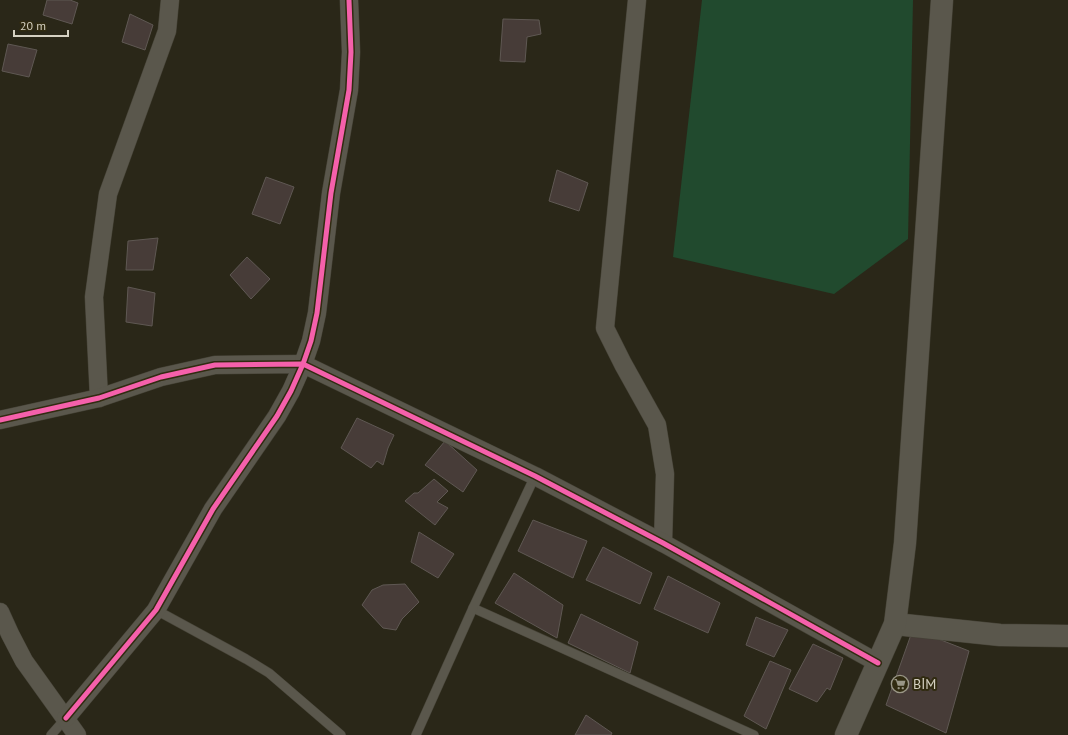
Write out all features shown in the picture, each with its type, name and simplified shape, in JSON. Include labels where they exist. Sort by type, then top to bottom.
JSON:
[{"type":"main road","points":[[846,735],[895,624],[906,535],[942,0]]},
{"type":"main road","points":[[895,624],[1000,635],[1068,636]]},
{"type":"street","points":[[99,398],[94,297],[108,194],[167,31],[170,0]]},
{"type":"street","points":[[66,718],[156,610],[213,509],[277,416],[291,391],[303,364],[311,341],[317,313],[331,192],[348,90],[351,52],[349,0]]},
{"type":"street","points":[[637,0],[605,328],[657,425],[665,474],[663,543]]},
{"type":"street","points":[[0,420],[99,398],[161,377],[215,365],[303,364],[534,476],[663,543],[878,663]]},
{"type":"street","points":[[0,612],[24,661],[77,735]]},
{"type":"lane","points":[[416,735],[472,608],[534,476]]},
{"type":"lane","points":[[472,608],[754,735]]},
{"type":"lane","points":[[156,610],[269,673],[342,735]]},
{"type":"lane","points":[[51,735],[66,718]]},
{"type":"green space","points":[[702,0],[913,0],[908,239],[834,294],[673,257]]},
{"type":"building","points":[[47,0],[70,0],[78,3],[72,24],[43,15]]},
{"type":"building","points":[[130,14],[153,25],[145,50],[122,42]]},
{"type":"building","points":[[503,19],[539,20],[541,34],[527,37],[525,62],[500,61]]},
{"type":"building","points":[[8,44],[37,50],[29,77],[2,71]]},
{"type":"building","points":[[557,170],[588,183],[579,211],[549,201]]},
{"type":"building","points":[[266,177],[294,187],[280,224],[252,214]]},
{"type":"building","points":[[158,238],[153,270],[126,270],[128,241]]},
{"type":"building","points":[[247,257],[270,279],[251,299],[230,275]]},
{"type":"building","points":[[128,287],[155,293],[152,326],[126,322]]},
{"type":"building","points":[[357,418],[394,435],[383,465],[377,461],[371,468],[341,448]]},
{"type":"building","points":[[445,441],[477,470],[463,492],[425,465]]},
{"type":"building","points":[[434,479],[448,491],[437,502],[448,508],[435,525],[405,501],[414,493],[418,493]]},
{"type":"building","points":[[533,520],[587,541],[573,578],[518,551]]},
{"type":"building","points":[[419,532],[454,554],[438,578],[411,562]]},
{"type":"building","points":[[603,547],[652,573],[640,604],[586,580]]},
{"type":"building","points":[[514,573],[563,605],[557,638],[495,603]]},
{"type":"building","points":[[668,576],[720,603],[708,633],[654,609]]},
{"type":"building","points":[[405,584],[419,602],[402,619],[396,630],[383,628],[362,605],[372,590],[383,585]]},
{"type":"building","points":[[581,614],[638,642],[630,673],[568,643]]},
{"type":"building","points":[[756,617],[788,630],[774,657],[746,645]]},
{"type":"building","points":[[913,629],[969,651],[946,733],[886,705]]},
{"type":"building","points":[[813,644],[843,658],[830,690],[827,688],[817,702],[789,689]]},
{"type":"building","points":[[770,661],[791,670],[766,729],[744,716]]},
{"type":"building","points":[[586,715],[612,733],[611,735],[575,735]]},
{"type":"cycle path","points":[[66,718],[156,610],[213,509],[277,416],[291,391],[303,364],[311,341],[317,313],[331,193],[349,90],[351,52],[349,0]]},
{"type":"cycle path","points":[[0,420],[99,398],[161,377],[215,365],[303,364],[535,476],[663,543],[878,663]]},
{"type":"place","name":"BİM","points":[[900,684]]}]
